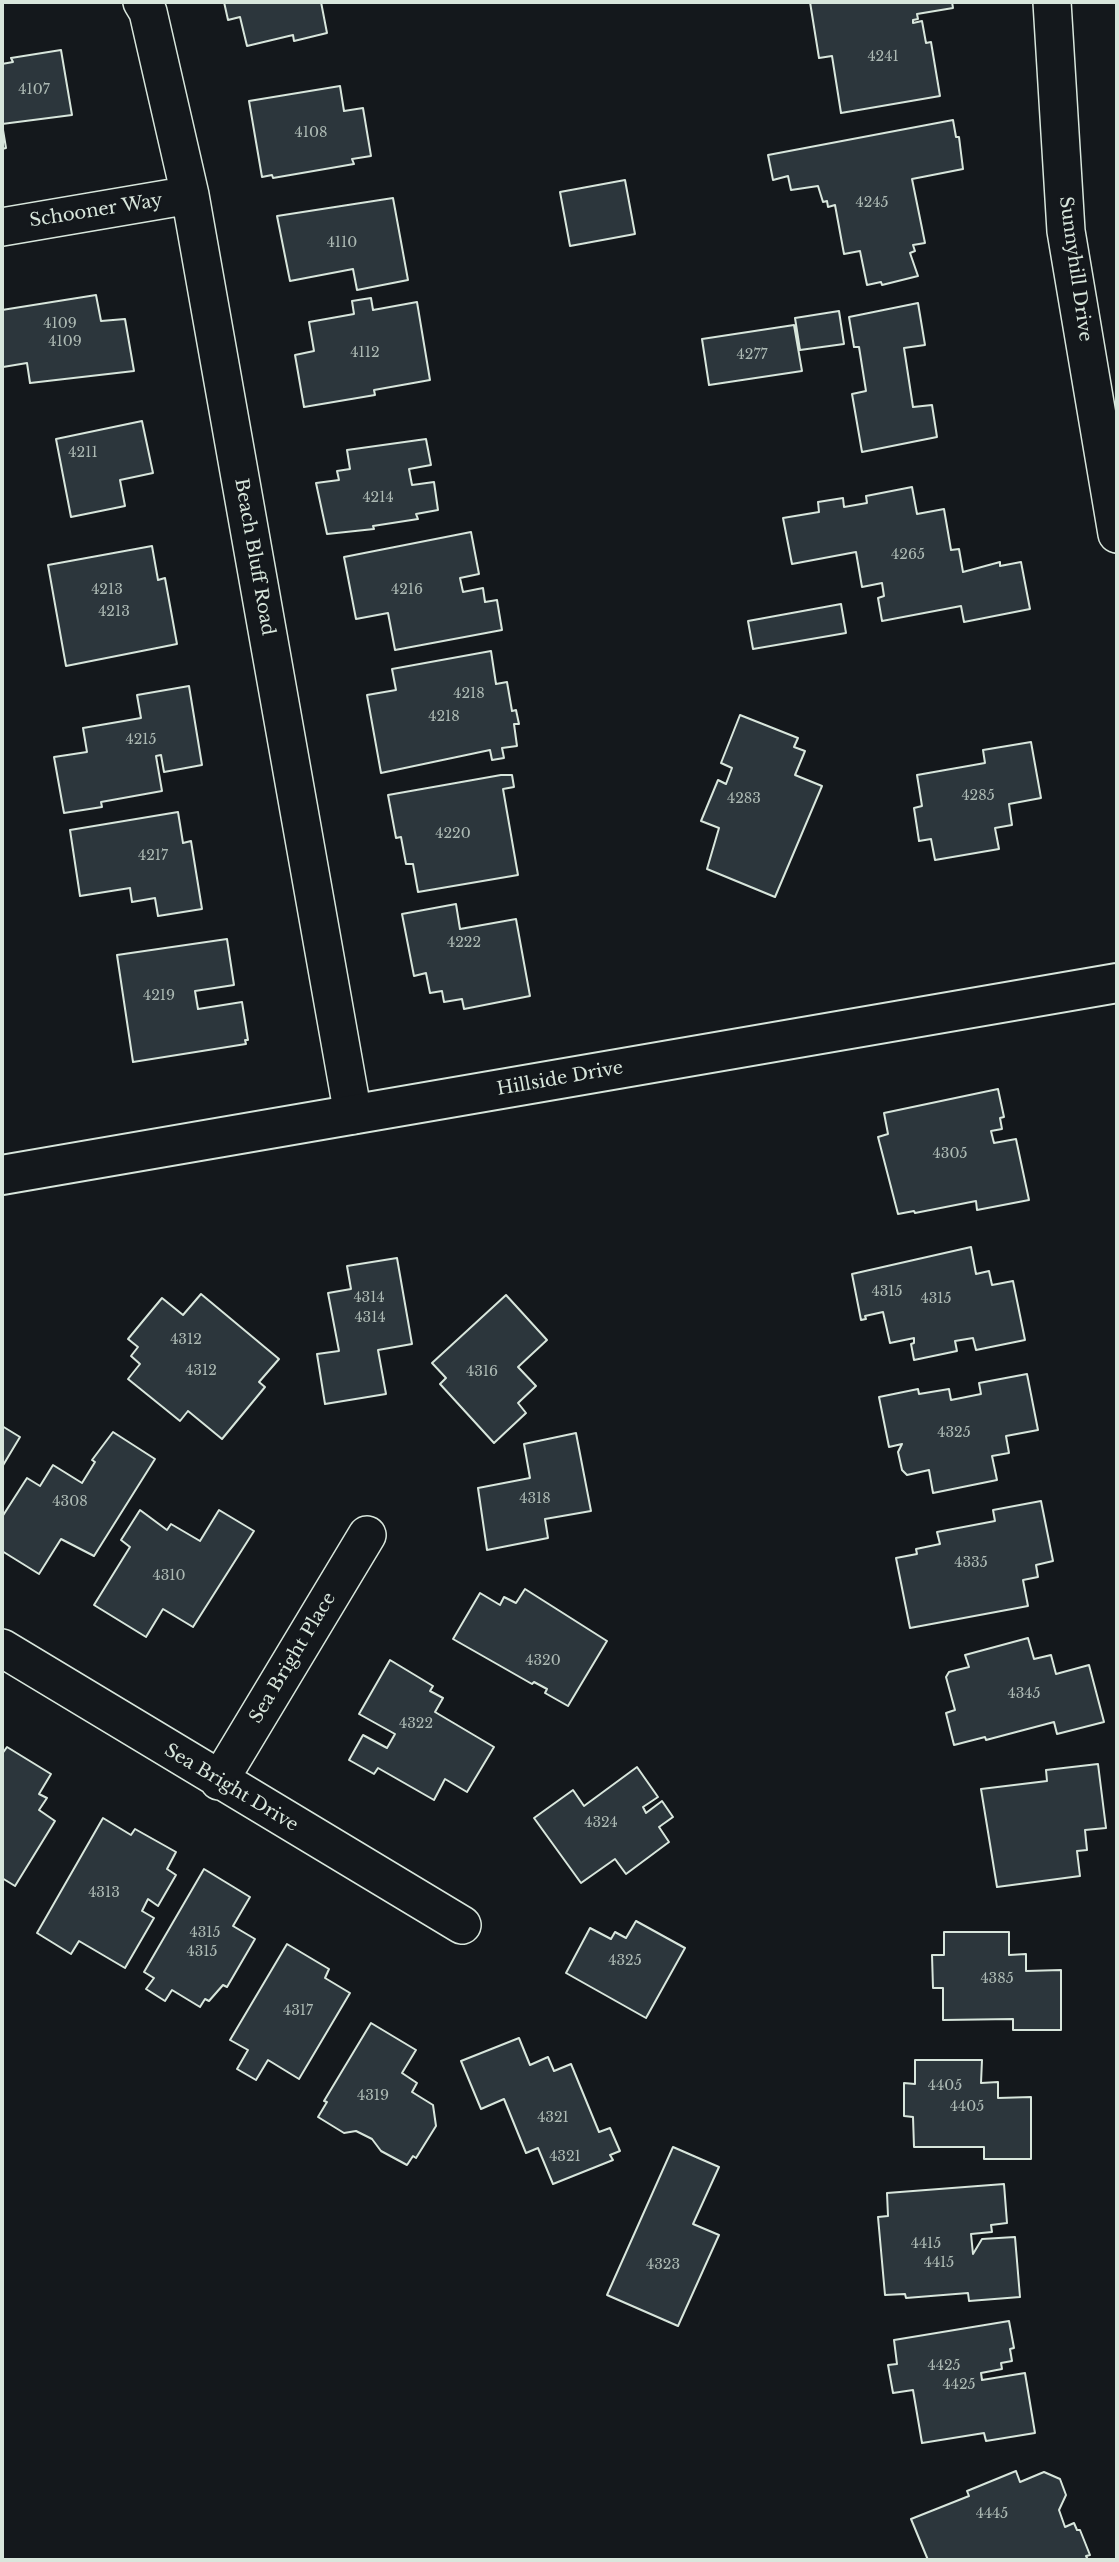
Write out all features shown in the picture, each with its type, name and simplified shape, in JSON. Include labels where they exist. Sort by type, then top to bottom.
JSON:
[{"type":"street","name":"Beach Bluff Road","points":[[142,2],[148,12],[190,195],[352,1115]]},
{"type":"street","name":"Sunnyhill Drive","points":[[1052,2],[1066,231],[1117,534]]},
{"type":"street","name":"Schooner Way","points":[[2,227],[190,195]]},
{"type":"street","name":"Hillside Drive","points":[[2,1175],[1117,983]]},
{"type":"street","name":"Sea Bright Place","points":[[219,1781],[368,1535]]},
{"type":"street","name":"Sea Bright Drive","points":[[2,1648],[462,1925]]},
{"type":"building","points":[[224,2],[321,2],[327,33],[294,41],[293,35],[247,46],[240,17],[228,20]]},
{"type":"building","points":[[810,2],[952,2],[953,8],[917,14],[918,19],[913,20],[913,23],[922,21],[926,43],[931,42],[940,96],[841,113],[832,56],[819,58]]},
{"type":"building","points":[[61,50],[72,115],[2,124],[2,64],[13,62],[11,58]]},
{"type":"building","points":[[340,86],[344,111],[363,108],[371,156],[352,159],[354,164],[273,178],[272,175],[262,177],[249,101]]},
{"type":"building","points":[[953,120],[956,137],[959,137],[963,169],[912,179],[925,243],[913,245],[915,251],[910,253],[918,276],[882,285],[881,282],[867,285],[860,251],[844,254],[835,205],[828,207],[827,201],[823,202],[818,186],[791,190],[788,176],[773,180],[768,155]]},
{"type":"building","points":[[2,124],[6,148],[2,149]]},
{"type":"building","points":[[625,180],[635,234],[570,246],[560,192]]},
{"type":"building","points":[[393,198],[408,280],[357,290],[353,269],[290,281],[277,216]]},
{"type":"building","points":[[96,295],[101,321],[125,319],[134,371],[30,383],[27,363],[3,367],[2,310]]},
{"type":"building","points":[[371,298],[373,310],[417,302],[430,380],[374,390],[375,395],[304,407],[295,355],[314,351],[309,322],[354,314],[352,301]]},
{"type":"building","points":[[918,303],[925,345],[904,348],[913,407],[932,405],[937,437],[862,452],[852,394],[866,391],[859,347],[854,347],[849,317]]},
{"type":"building","points":[[839,311],[844,344],[800,350],[795,318]]},
{"type":"building","points":[[794,325],[802,371],[709,385],[702,339]]},
{"type":"building","points":[[142,421],[153,473],[120,480],[125,506],[71,517],[56,439]]},
{"type":"building","points":[[426,439],[431,465],[409,469],[412,485],[434,482],[438,510],[416,514],[418,519],[373,526],[374,529],[327,534],[316,483],[339,480],[337,471],[350,469],[347,450]]},
{"type":"building","points":[[912,487],[917,514],[944,509],[951,550],[959,549],[963,572],[1000,562],[1000,566],[1021,562],[1030,609],[964,622],[961,606],[882,621],[878,598],[884,596],[882,583],[862,587],[856,552],[792,564],[783,518],[819,512],[818,502],[843,498],[844,507],[867,503],[866,496]]},
{"type":"building","points":[[471,532],[479,574],[460,578],[463,592],[483,588],[485,602],[497,600],[502,630],[395,650],[388,613],[356,619],[344,557]]},
{"type":"building","points":[[152,546],[158,580],[165,578],[177,644],[66,666],[48,565]]},
{"type":"building","points":[[841,604],[846,633],[753,649],[748,621]]},
{"type":"building","points":[[491,651],[496,684],[507,682],[512,711],[516,710],[519,724],[514,724],[517,746],[502,748],[504,758],[492,760],[490,750],[381,773],[367,695],[396,690],[392,669]]},
{"type":"building","points":[[189,686],[202,765],[164,772],[161,755],[156,756],[162,791],[101,802],[102,807],[64,813],[54,757],[87,752],[83,728],[141,718],[137,695]]},
{"type":"building","points":[[740,715],[798,738],[794,747],[805,751],[795,775],[822,786],[775,897],[707,869],[719,828],[701,821],[718,780],[726,784],[732,768],[721,763]]},
{"type":"building","points":[[1031,742],[1041,798],[1009,804],[1012,825],[995,828],[999,849],[935,860],[931,839],[919,841],[914,808],[922,806],[917,775],[985,763],[983,750]]},
{"type":"building","points":[[512,775],[514,787],[503,789],[518,875],[418,892],[413,864],[406,864],[401,837],[396,838],[388,795]]},
{"type":"building","points":[[178,812],[183,843],[191,841],[202,909],[158,916],[155,898],[132,902],[130,888],[80,896],[70,830]]},
{"type":"building","points":[[456,904],[460,929],[516,919],[530,996],[464,1009],[462,999],[444,1002],[442,991],[430,993],[426,973],[414,976],[402,914]]},
{"type":"building","points":[[227,939],[234,985],[195,991],[198,1009],[242,1002],[248,1040],[245,1040],[246,1044],[133,1062],[117,955]]},
{"type":"building","points":[[998,1089],[1004,1117],[1000,1118],[1002,1129],[991,1131],[994,1143],[1016,1139],[1029,1200],[977,1210],[976,1201],[898,1214],[878,1137],[888,1134],[884,1113]]},
{"type":"building","points":[[971,1247],[976,1274],[989,1271],[992,1285],[1013,1281],[1025,1340],[976,1350],[973,1338],[955,1341],[957,1351],[914,1360],[911,1344],[914,1343],[914,1338],[890,1343],[883,1312],[865,1316],[866,1319],[861,1320],[852,1274]]},
{"type":"building","points":[[397,1258],[412,1344],[378,1350],[386,1394],[325,1404],[317,1354],[339,1351],[328,1293],[351,1289],[347,1266]]},
{"type":"building","points":[[201,1294],[279,1359],[259,1382],[265,1387],[222,1439],[188,1411],[180,1421],[128,1379],[140,1364],[131,1356],[138,1347],[128,1339],[162,1298],[183,1315]]},
{"type":"building","points":[[506,1295],[547,1340],[518,1367],[536,1386],[518,1403],[526,1413],[494,1443],[440,1384],[446,1378],[432,1363]]},
{"type":"building","points":[[1027,1374],[1038,1430],[1006,1436],[1009,1453],[992,1456],[997,1480],[933,1493],[929,1470],[907,1475],[902,1470],[898,1452],[902,1444],[889,1447],[879,1397],[918,1389],[919,1394],[949,1389],[951,1400],[981,1394],[979,1383]]},
{"type":"building","points":[[2,1426],[20,1437],[2,1467]]},
{"type":"building","points":[[113,1432],[155,1459],[94,1556],[61,1539],[39,1574],[2,1551],[2,1517],[27,1478],[40,1486],[53,1465],[82,1483],[95,1462],[92,1460]]},
{"type":"building","points":[[576,1433],[591,1511],[545,1519],[548,1538],[487,1550],[478,1488],[530,1478],[524,1444]]},
{"type":"building","points":[[1041,1501],[1053,1561],[1036,1565],[1038,1577],[1023,1580],[1028,1606],[910,1628],[896,1558],[917,1554],[916,1549],[940,1544],[937,1532],[995,1521],[993,1510]]},
{"type":"building","points":[[140,1510],[167,1530],[171,1524],[200,1541],[219,1510],[254,1531],[193,1627],[163,1609],[146,1637],[94,1605],[130,1547],[121,1540]]},
{"type":"building","points":[[525,1589],[607,1641],[568,1706],[545,1693],[547,1689],[534,1682],[532,1684],[453,1639],[480,1593],[500,1605],[504,1597],[516,1603]]},
{"type":"building","points":[[1028,1638],[1034,1659],[1051,1655],[1056,1674],[1089,1665],[1104,1722],[1057,1734],[1054,1722],[986,1740],[985,1737],[954,1745],[946,1713],[955,1710],[946,1677],[949,1672],[969,1667],[965,1655]]},
{"type":"building","points":[[390,1660],[433,1686],[430,1691],[443,1698],[435,1712],[494,1747],[467,1792],[445,1779],[434,1800],[378,1768],[374,1774],[349,1760],[363,1735],[387,1748],[395,1734],[359,1714]]},
{"type":"building","points":[[7,1747],[51,1774],[39,1794],[47,1798],[39,1810],[55,1821],[15,1886],[2,1878],[2,1754]]},
{"type":"building","points":[[1098,1764],[1106,1828],[1085,1830],[1087,1850],[1077,1851],[1080,1876],[997,1887],[981,1789],[1047,1781],[1046,1770]]},
{"type":"building","points":[[637,1767],[658,1797],[643,1807],[646,1813],[662,1801],[673,1817],[659,1827],[669,1842],[626,1874],[615,1859],[581,1883],[534,1818],[573,1790],[584,1806]]},
{"type":"building","points":[[103,1818],[131,1835],[135,1829],[176,1852],[167,1869],[176,1875],[158,1906],[148,1899],[142,1911],[154,1918],[125,1968],[79,1941],[71,1954],[37,1933]]},
{"type":"building","points":[[204,1869],[250,1897],[233,1926],[255,1939],[227,1987],[223,1985],[209,2001],[205,1999],[200,2007],[172,1990],[165,2001],[146,1989],[154,1978],[144,1972]]},
{"type":"building","points":[[636,1921],[685,1948],[646,2018],[566,1973],[590,1928],[611,1939],[615,1932],[626,1938]]},
{"type":"building","points":[[944,1932],[1009,1932],[1009,1955],[1026,1954],[1026,1971],[1061,1970],[1061,2030],[1013,2030],[1013,2019],[943,2020],[943,1988],[933,1988],[932,1955],[944,1955]]},
{"type":"building","points":[[287,1944],[329,1969],[325,1978],[350,1993],[299,2079],[268,2060],[256,2080],[237,2069],[248,2050],[230,2040]]},
{"type":"building","points":[[371,2023],[416,2050],[402,2073],[417,2083],[412,2092],[433,2105],[436,2126],[416,2158],[413,2156],[407,2165],[381,2151],[372,2139],[356,2131],[344,2133],[318,2117],[327,2102],[324,2101]]},
{"type":"building","points":[[519,2038],[530,2065],[548,2057],[554,2071],[571,2064],[599,2132],[610,2128],[620,2151],[610,2155],[613,2160],[553,2184],[538,2148],[526,2153],[504,2099],[481,2109],[461,2061]]},
{"type":"building","points":[[915,2060],[982,2060],[981,2083],[998,2082],[998,2098],[1031,2097],[1031,2159],[984,2159],[984,2147],[914,2147],[913,2117],[904,2116],[904,2083],[915,2084]]},
{"type":"building","points":[[673,2147],[719,2167],[693,2224],[719,2235],[678,2326],[607,2295]]},
{"type":"building","points":[[1004,2184],[1007,2223],[991,2225],[992,2232],[971,2234],[973,2254],[982,2239],[1015,2237],[1020,2297],[969,2301],[968,2293],[906,2298],[905,2294],[885,2295],[878,2217],[888,2216],[887,2193]]},
{"type":"building","points":[[1009,2321],[1014,2348],[1010,2349],[1012,2361],[1001,2363],[1002,2369],[981,2373],[982,2380],[1025,2373],[1035,2433],[986,2441],[984,2433],[922,2443],[913,2390],[893,2393],[888,2365],[897,2364],[894,2340]]},
{"type":"building","points":[[1016,2471],[1020,2482],[1044,2472],[1060,2479],[1066,2495],[1059,2510],[1065,2527],[1074,2523],[1077,2530],[1080,2530],[1090,2555],[1086,2556],[1088,2560],[928,2560],[911,2519],[969,2496],[967,2491]]}]
